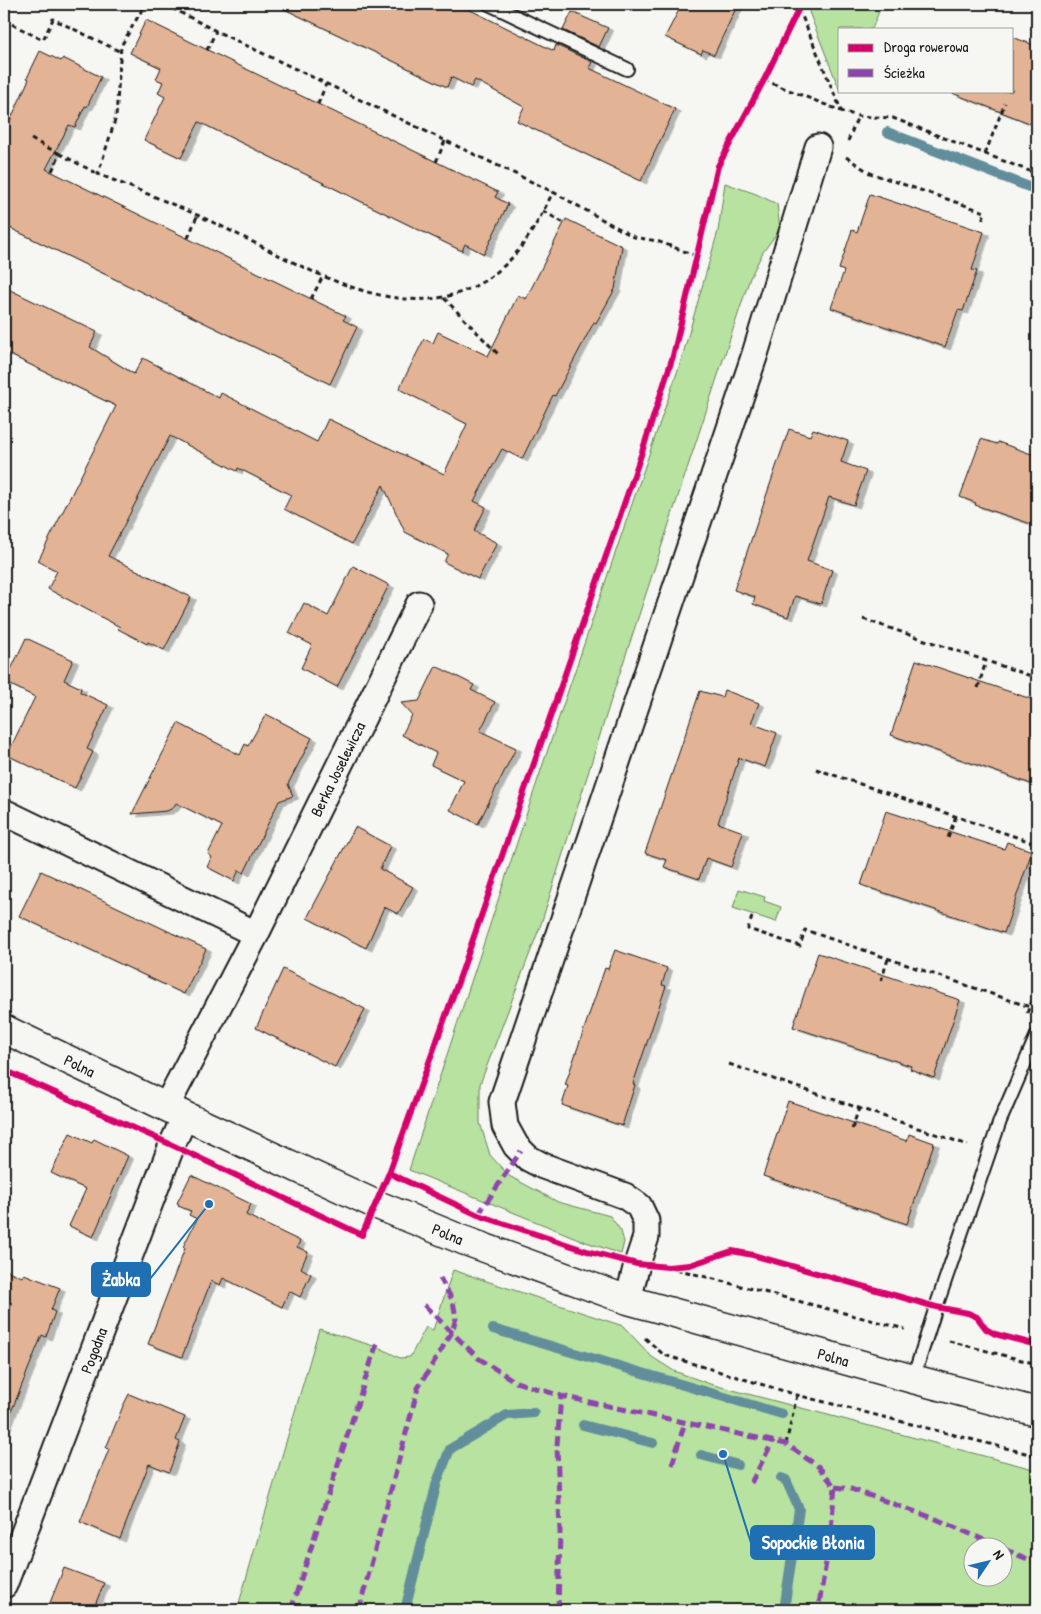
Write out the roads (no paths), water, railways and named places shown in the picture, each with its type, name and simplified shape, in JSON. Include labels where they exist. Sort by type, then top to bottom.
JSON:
[{"type":"street","points":[[628,1300],[646,1237],[646,1221],[639,1206],[625,1196],[543,1166],[528,1158],[516,1146],[505,1126],[502,1102],[752,363],[818,147]]},
{"type":"street","name":"Berka Joselewicza","points":[[175,1111],[256,934],[419,604]]},
{"type":"street","points":[[4,812],[256,934]]},
{"type":"street","name":"Polna","points":[[4,1030],[384,1208],[463,1240],[628,1300],[1037,1412]]},
{"type":"street","name":"Pogodna","points":[[4,1585],[172,1146],[175,1111]]},
{"type":"lane","points":[[489,4],[626,69]]},
{"type":"lane","points":[[913,1379],[1000,1121],[1037,1036]]},
{"type":"waterway","points":[[887,132],[1037,190]]},
{"type":"waterway","points":[[493,1329],[782,1414]]},
{"type":"waterway","points":[[405,1610],[437,1482],[450,1449],[507,1415],[534,1413]]},
{"type":"waterway","points":[[583,1425],[653,1443]]},
{"type":"waterway","points":[[701,1455],[738,1465]]},
{"type":"waterway","points":[[781,1478],[786,1480],[799,1509],[784,1610]]},
{"type":"place","name":"Żabka","points":[[209,1204]]},
{"type":"place","name":"Sopockie Błonia","points":[[723,1454]]}]
